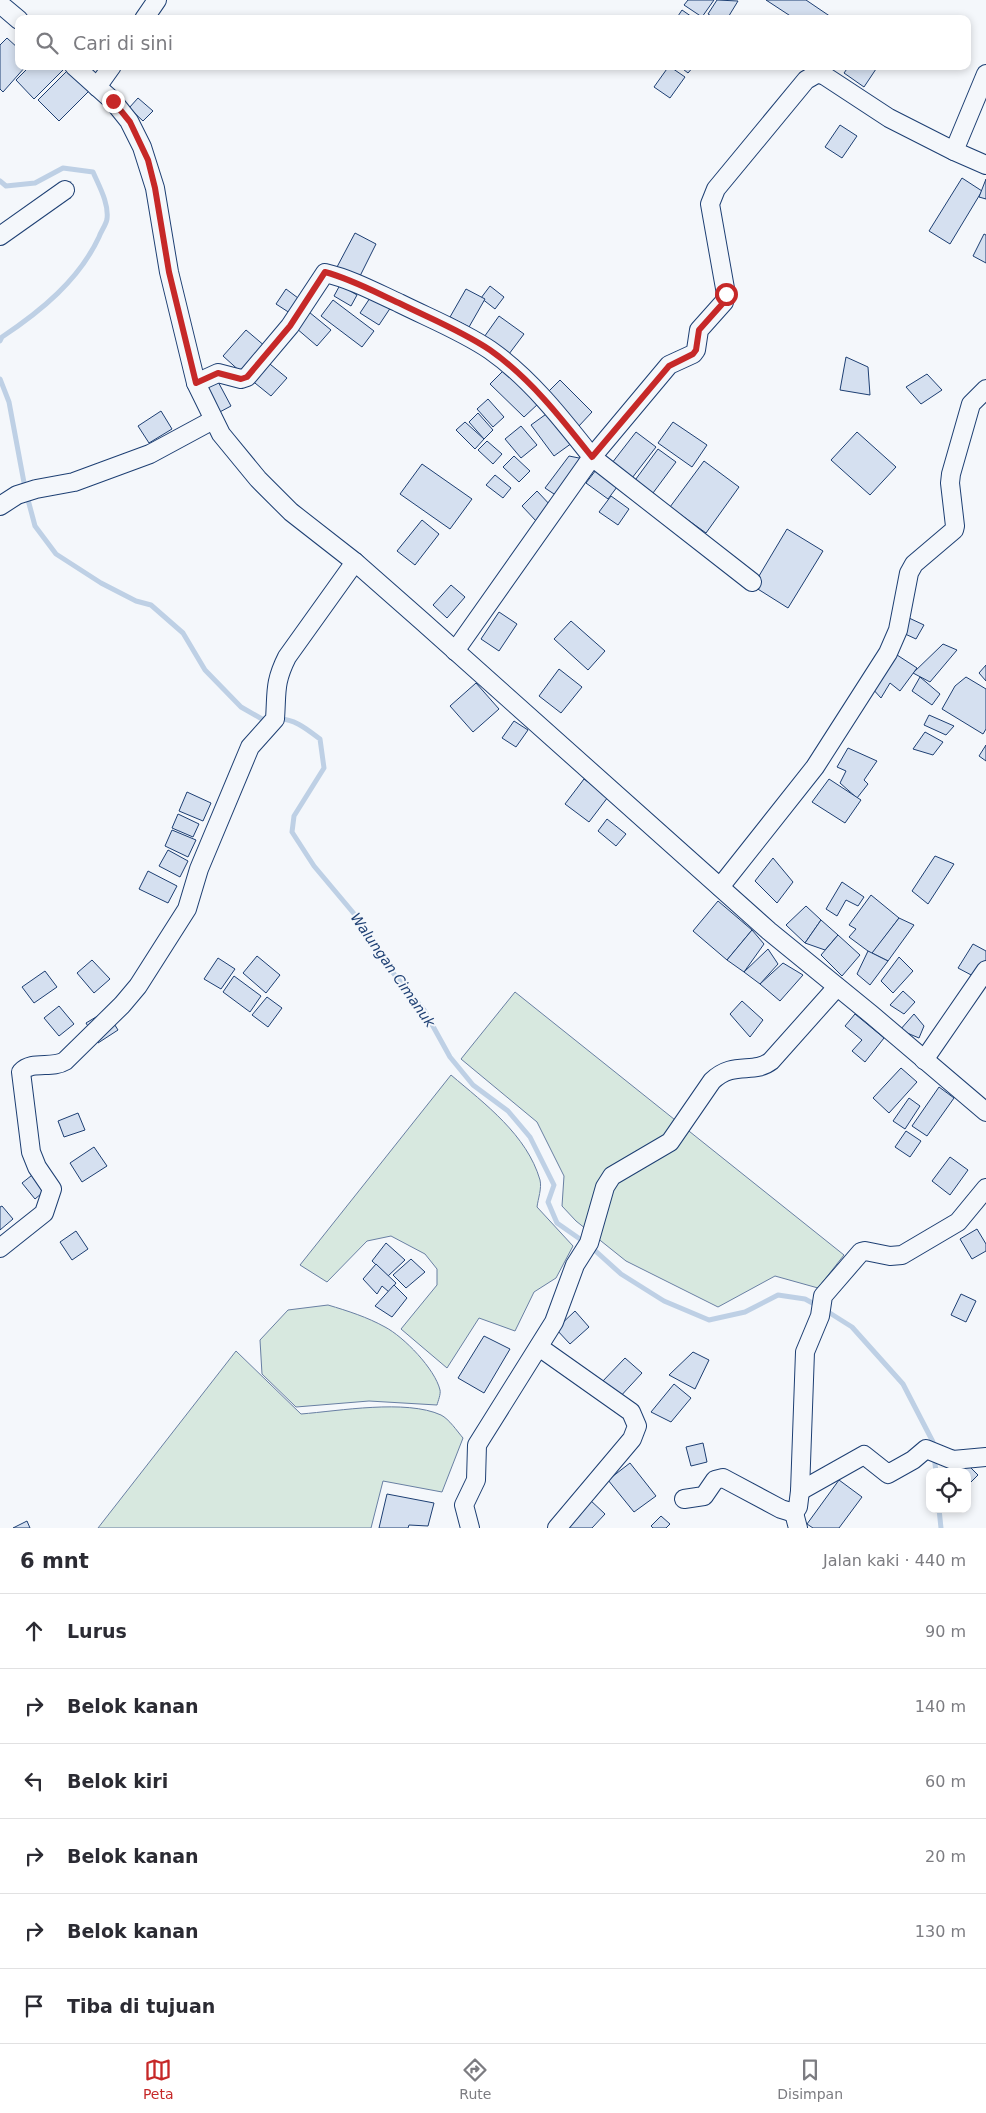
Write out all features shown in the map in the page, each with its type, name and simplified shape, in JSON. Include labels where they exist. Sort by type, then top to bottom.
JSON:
[{"type":"street","points":[[147,15],[157,0]]},
{"type":"street","points":[[0,4],[15,17]]},
{"type":"street","points":[[79,70],[113,101],[130,122],[148,160],[155,188],[169,272],[196,383],[221,434],[273,496],[355,562],[768,931],[986,1112]]},
{"type":"street","points":[[98,87],[109,70]]},
{"type":"street","points":[[455,651],[592,457],[664,371],[693,354],[696,350],[699,330],[725,298],[710,204],[712,197],[722,182],[812,75],[818,73],[825,76],[889,118],[986,165]]},
{"type":"street","points":[[954,151],[986,74]]},
{"type":"street","points":[[0,236],[64,190]]},
{"type":"street","points":[[196,383],[218,373],[241,379],[247,377],[290,326],[325,272],[353,282],[443,324],[489,350],[506,363],[556,413],[592,457],[752,582]]},
{"type":"street","points":[[720,888],[815,767],[888,653],[898,630],[909,573],[914,564],[954,530],[951,474],[971,404],[986,389]]},
{"type":"street","points":[[0,506],[17,496],[36,489],[74,482],[150,454],[213,420]]},
{"type":"street","points":[[0,1248],[44,1212],[51,1186],[37,1167],[31,1152],[20,1075],[29,1066],[59,1064],[65,1060],[138,986],[187,908],[199,869],[250,746],[274,719],[278,675],[355,562]]},
{"type":"street","points":[[924,1060],[986,970]]},
{"type":"street","points":[[470,1528],[464,1505],[476,1480],[477,1445],[554,1322],[575,1266],[589,1243],[605,1187],[612,1176],[670,1142],[712,1082],[720,1074],[729,1069],[761,1066],[770,1061],[837,987]]},
{"type":"street","points":[[684,1500],[704,1496],[715,1480],[720,1478],[791,1515],[798,1507],[800,1491],[804,1356],[821,1311],[825,1293],[861,1252],[895,1256],[902,1255],[958,1222],[986,1188]]},
{"type":"street","points":[[539,1347],[630,1412],[637,1426],[632,1439],[557,1528]]},
{"type":"street","points":[[800,1491],[864,1455],[888,1474],[913,1460],[926,1449],[952,1460],[986,1457]]},
{"type":"shaded area","points":[[515,992],[844,1255],[818,1288],[775,1276],[718,1307],[626,1261],[576,1221],[562,1206],[564,1176],[537,1122],[461,1059]]},
{"type":"shaded area","points":[[451,1075],[491,1109],[525,1149],[534,1164],[540,1180],[537,1207],[573,1246],[556,1278],[534,1292],[515,1331],[479,1318],[447,1368],[401,1329],[437,1285],[437,1269],[425,1254],[391,1236],[367,1241],[327,1282],[300,1265]]},
{"type":"shaded area","points":[[328,1305],[378,1323],[401,1338],[418,1354],[437,1382],[440,1395],[437,1405],[369,1401],[296,1407],[262,1374],[260,1340],[288,1310]]},
{"type":"shaded area","points":[[236,1351],[301,1414],[391,1407],[426,1410],[444,1417],[463,1438],[442,1492],[383,1481],[371,1528],[98,1528]]},
{"type":"building","points":[[688,0],[714,0],[703,15],[699,15],[684,5]]},
{"type":"building","points":[[717,0],[738,1],[729,15],[708,14]]},
{"type":"building","points":[[766,0],[806,0],[828,15],[789,15]]},
{"type":"building","points":[[682,10],[689,15],[679,15]]},
{"type":"building","points":[[7,38],[15,45],[15,70],[22,70],[3,92],[0,89],[0,45]]},
{"type":"building","points":[[26,70],[63,70],[34,99],[16,80]]},
{"type":"building","points":[[68,70],[74,70],[92,88],[59,121],[38,100]]},
{"type":"building","points":[[666,70],[675,70],[685,77],[670,98],[654,87]]},
{"type":"building","points":[[846,70],[875,70],[864,87],[844,73]]},
{"type":"building","points":[[138,98],[153,111],[143,121],[129,108]]},
{"type":"building","points":[[840,125],[857,136],[842,158],[825,147]]},
{"type":"building","points":[[962,178],[982,191],[950,244],[929,231]]},
{"type":"building","points":[[986,179],[986,199],[979,197]]},
{"type":"building","points":[[355,233],[376,244],[359,278],[337,267]]},
{"type":"building","points":[[984,234],[986,235],[986,263],[973,256]]},
{"type":"building","points":[[340,285],[357,295],[351,306],[334,296]]},
{"type":"building","points":[[490,286],[504,297],[495,309],[481,298]]},
{"type":"building","points":[[286,289],[302,301],[293,315],[276,304]]},
{"type":"building","points":[[466,289],[485,299],[469,327],[450,317]]},
{"type":"building","points":[[372,295],[391,307],[379,325],[360,313]]},
{"type":"building","points":[[333,300],[374,331],[362,347],[321,316]]},
{"type":"building","points":[[309,312],[331,330],[317,346],[296,328]]},
{"type":"building","points":[[499,316],[524,334],[506,358],[482,340]]},
{"type":"building","points":[[246,330],[266,347],[243,374],[223,356]]},
{"type":"building","points":[[846,357],[868,367],[870,395],[840,390]]},
{"type":"building","points":[[265,360],[287,378],[271,396],[250,379]]},
{"type":"building","points":[[505,369],[539,403],[524,417],[490,384]]},
{"type":"building","points":[[927,374],[942,390],[921,404],[906,387]]},
{"type":"building","points":[[215,376],[231,406],[216,414],[200,384]]},
{"type":"building","points":[[560,380],[592,412],[578,427],[546,394]]},
{"type":"building","points":[[488,399],[504,417],[493,427],[477,409]]},
{"type":"building","points":[[161,411],[172,429],[149,443],[138,426]]},
{"type":"building","points":[[549,412],[572,443],[554,456],[531,425]]},
{"type":"building","points":[[478,413],[493,430],[484,439],[469,422]]},
{"type":"building","points":[[465,422],[484,439],[475,449],[456,430]]},
{"type":"building","points":[[673,422],[707,445],[692,467],[658,443]]},
{"type":"building","points":[[521,426],[537,445],[521,458],[505,439]]},
{"type":"building","points":[[636,432],[656,447],[632,478],[612,463]]},
{"type":"building","points":[[857,432],[896,467],[870,495],[831,460]]},
{"type":"building","points":[[487,441],[502,454],[493,464],[478,450]]},
{"type":"building","points":[[658,449],[676,462],[650,497],[633,483]]},
{"type":"building","points":[[514,456],[530,471],[519,482],[503,467]]},
{"type":"building","points":[[569,456],[584,459],[557,496],[545,488]]},
{"type":"building","points":[[704,461],[739,487],[706,533],[670,507]]},
{"type":"building","points":[[422,464],[472,499],[450,529],[400,494]]},
{"type":"building","points":[[599,466],[620,483],[608,499],[586,483]]},
{"type":"building","points":[[495,475],[511,488],[503,498],[486,485]]},
{"type":"building","points":[[537,491],[552,507],[537,522],[522,506]]},
{"type":"building","points":[[611,496],[629,509],[618,525],[599,512]]},
{"type":"building","points":[[422,520],[439,534],[415,565],[397,551]]},
{"type":"building","points":[[787,529],[823,551],[788,608],[753,586]]},
{"type":"building","points":[[451,585],[465,597],[447,618],[433,605]]},
{"type":"building","points":[[499,612],[517,624],[499,651],[481,639]]},
{"type":"building","points":[[909,618],[924,625],[916,639],[903,633]]},
{"type":"building","points":[[571,621],[605,651],[588,670],[554,639]]},
{"type":"building","points":[[943,644],[957,650],[930,682],[913,673]]},
{"type":"building","points":[[894,653],[917,668],[900,691],[890,683],[881,698],[871,687]]},
{"type":"building","points":[[986,665],[986,681],[979,673]]},
{"type":"building","points":[[559,669],[582,687],[561,713],[539,696]]},
{"type":"building","points":[[920,677],[940,694],[932,705],[912,691]]},
{"type":"building","points":[[966,677],[986,689],[986,729],[983,734],[942,709],[955,686]]},
{"type":"building","points":[[476,683],[499,709],[473,732],[450,706]]},
{"type":"building","points":[[929,715],[954,726],[946,735],[924,725]]},
{"type":"building","points":[[514,721],[528,730],[516,747],[502,738]]},
{"type":"building","points":[[925,732],[943,742],[933,755],[913,749]]},
{"type":"building","points":[[986,745],[986,761],[979,756]]},
{"type":"building","points":[[848,748],[877,761],[864,780],[868,784],[857,798],[840,783],[846,771],[837,767]]},
{"type":"building","points":[[584,779],[608,797],[589,822],[565,804]]},
{"type":"building","points":[[829,779],[861,800],[845,823],[812,802]]},
{"type":"building","points":[[187,792],[211,803],[203,821],[179,811]]},
{"type":"building","points":[[178,814],[199,824],[193,837],[172,828]]},
{"type":"building","points":[[607,819],[626,834],[616,846],[598,831]]},
{"type":"building","points":[[172,830],[196,840],[188,857],[165,846]]},
{"type":"building","points":[[168,850],[188,861],[180,877],[159,866]]},
{"type":"building","points":[[935,856],[954,864],[928,904],[912,891]]},
{"type":"building","points":[[773,858],[793,882],[777,903],[755,881]]},
{"type":"building","points":[[148,871],[177,886],[168,903],[139,889]]},
{"type":"building","points":[[842,882],[864,897],[858,906],[846,900],[837,916],[826,909]]},
{"type":"building","points":[[871,895],[899,918],[872,954],[849,937],[856,929],[849,925]]},
{"type":"building","points":[[718,901],[752,930],[727,960],[693,931]]},
{"type":"building","points":[[806,906],[821,920],[805,943],[786,925]]},
{"type":"building","points":[[899,918],[914,925],[888,961],[872,953]]},
{"type":"building","points":[[821,920],[838,935],[825,950],[805,943]]},
{"type":"building","points":[[752,930],[764,944],[744,972],[727,960]]},
{"type":"building","points":[[838,935],[860,955],[842,976],[821,955]]},
{"type":"building","points":[[973,944],[986,951],[986,961],[975,977],[958,968]]},
{"type":"building","points":[[768,949],[778,964],[760,984],[744,972]]},
{"type":"building","points":[[868,951],[888,961],[870,985],[857,974]]},
{"type":"building","points":[[257,956],[280,975],[266,993],[243,973]]},
{"type":"building","points":[[899,957],[913,971],[893,993],[881,981]]},
{"type":"building","points":[[218,958],[235,969],[221,989],[204,979]]},
{"type":"building","points":[[92,960],[110,979],[94,993],[77,973]]},
{"type":"building","points":[[783,963],[803,975],[780,1001],[760,984]]},
{"type":"building","points":[[45,971],[57,987],[34,1003],[22,987]]},
{"type":"building","points":[[234,976],[261,996],[250,1012],[223,992]]},
{"type":"building","points":[[903,991],[915,1002],[904,1014],[890,1005]]},
{"type":"building","points":[[267,997],[282,1008],[268,1027],[252,1015]]},
{"type":"building","points":[[742,1001],[763,1020],[750,1037],[730,1014]]},
{"type":"building","points":[[59,1006],[74,1024],[59,1036],[44,1018]]},
{"type":"building","points":[[106,1011],[118,1030],[98,1043],[86,1023]]},
{"type":"building","points":[[855,1014],[884,1038],[865,1062],[852,1051],[862,1040],[845,1026]]},
{"type":"building","points":[[914,1014],[924,1026],[919,1038],[900,1030]]},
{"type":"building","points":[[901,1068],[917,1082],[889,1113],[873,1098]]},
{"type":"building","points":[[939,1087],[954,1098],[927,1136],[912,1126]]},
{"type":"building","points":[[909,1098],[920,1106],[905,1129],[893,1121]]},
{"type":"building","points":[[78,1113],[85,1130],[64,1137],[58,1121]]},
{"type":"building","points":[[906,1131],[921,1141],[910,1157],[895,1147]]},
{"type":"building","points":[[94,1147],[107,1166],[82,1182],[70,1163]]},
{"type":"building","points":[[950,1157],[968,1170],[950,1195],[932,1181]]},
{"type":"building","points":[[36,1172],[48,1188],[35,1199],[22,1183]]},
{"type":"building","points":[[2,1206],[13,1219],[0,1230],[0,1207]]},
{"type":"building","points":[[977,1229],[986,1244],[986,1251],[972,1259],[960,1239]]},
{"type":"building","points":[[76,1231],[88,1249],[72,1260],[60,1242]]},
{"type":"building","points":[[386,1243],[405,1260],[388,1276],[372,1261]]},
{"type":"building","points":[[411,1259],[425,1272],[406,1288],[393,1275]]},
{"type":"building","points":[[376,1264],[396,1283],[389,1292],[382,1286],[377,1294],[363,1279]]},
{"type":"building","points":[[394,1285],[407,1298],[392,1317],[375,1306]]},
{"type":"building","points":[[961,1294],[976,1301],[966,1322],[951,1315]]},
{"type":"building","points":[[575,1311],[589,1327],[570,1344],[556,1329]]},
{"type":"building","points":[[484,1336],[510,1349],[484,1393],[458,1378]]},
{"type":"building","points":[[693,1352],[709,1360],[695,1389],[669,1375]]},
{"type":"building","points":[[625,1358],[642,1373],[618,1399],[601,1383]]},
{"type":"building","points":[[674,1384],[691,1398],[671,1422],[651,1412]]},
{"type":"building","points":[[703,1443],[707,1462],[691,1466],[686,1447]]},
{"type":"building","points":[[965,1462],[971,1468],[959,1468]]},
{"type":"building","points":[[630,1463],[656,1496],[634,1512],[608,1480]]},
{"type":"building","points":[[971,1468],[978,1475],[971,1482]]},
{"type":"building","points":[[839,1480],[862,1497],[839,1528],[813,1528],[807,1524]]},
{"type":"building","points":[[387,1494],[434,1503],[428,1526],[409,1525],[408,1528],[379,1528]]},
{"type":"building","points":[[589,1499],[605,1514],[592,1528],[569,1528],[566,1525]]},
{"type":"building","points":[[661,1516],[670,1524],[666,1528],[653,1528],[651,1526]]},
{"type":"building","points":[[27,1521],[30,1528],[13,1528]]},
{"type":"waterway","name":"Walungan Cimanuk","points":[[0,181],[6,186],[35,183],[63,168],[93,172],[103,195],[107,213],[106,224],[91,253],[70,281],[45,305],[2,337],[0,341]]},
{"type":"waterway","name":"Walungan Cimanuk","points":[[0,379],[9,402],[25,488]]},
{"type":"waterway","name":"Walungan Cimanuk","points":[[27,496],[35,526],[56,554],[101,583],[136,601],[151,605],[183,633],[205,670],[241,707],[262,719],[270,719]]},
{"type":"waterway","name":"Walungan Cimanuk","points":[[278,719],[290,720],[306,728],[320,739],[324,768],[294,816],[292,832],[314,866],[361,922],[389,968],[424,1010],[450,1057],[473,1085],[508,1111],[530,1137],[554,1185],[548,1202],[557,1223],[590,1246],[621,1274],[664,1301],[709,1320],[745,1312],[778,1295],[805,1299],[818,1306]]},
{"type":"waterway","name":"Walungan Cimanuk","points":[[825,1310],[852,1327],[903,1384],[933,1442],[933,1448]]},
{"type":"waterway","name":"Walungan Cimanuk","points":[[934,1456],[936,1468]]},
{"type":"waterway","name":"Walungan Cimanuk","points":[[939,1513],[941,1528]]},
{"type":"route","points":[[113,101],[130,122],[148,160],[155,188],[169,272],[196,383],[221,372],[241,379],[247,377],[290,326],[325,272],[353,282],[452,328],[489,350],[506,363],[556,413],[592,457],[671,363],[693,354],[696,350],[699,330],[724,302],[726,294]]}]
